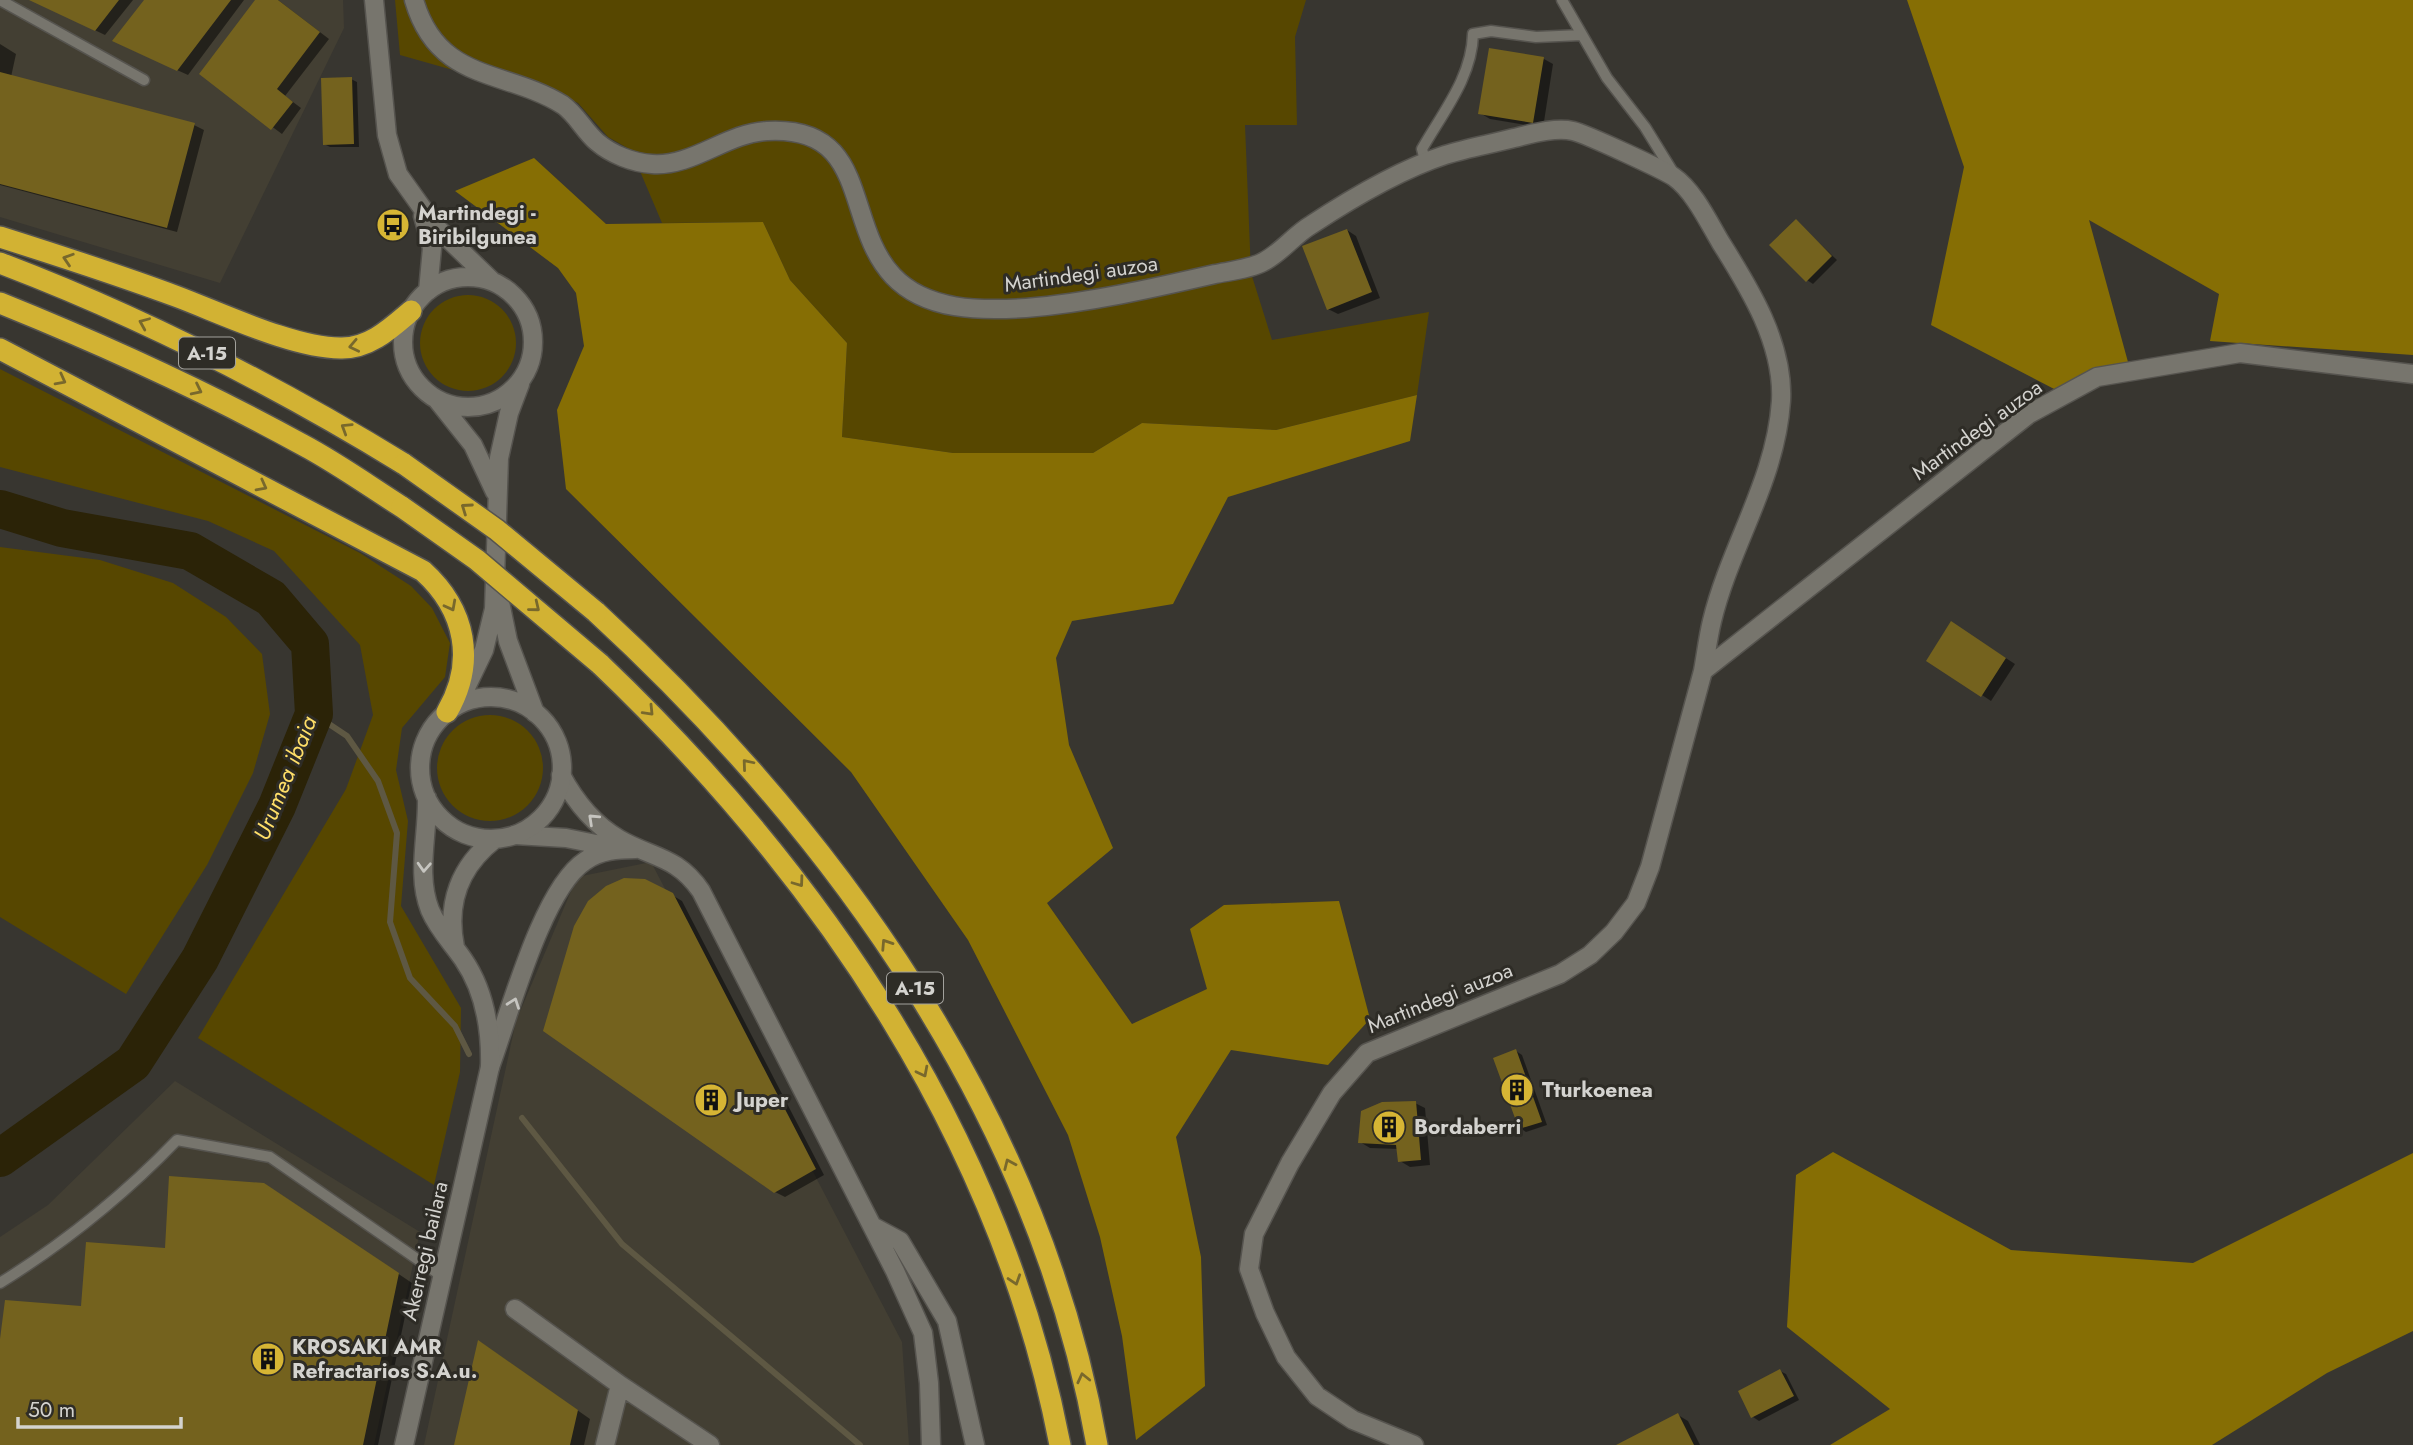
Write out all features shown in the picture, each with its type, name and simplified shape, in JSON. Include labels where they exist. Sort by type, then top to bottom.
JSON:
[{"type":"highway","points":[[0,237],[125,277],[300,341],[342,348],[364,344],[385,333],[411,311]]},
{"type":"highway","name":"A-15","points":[[0,263],[163,331],[320,412],[404,464],[497,530],[596,612],[653,664],[732,746],[808,836],[873,923],[939,1026],[989,1118],[1040,1235],[1070,1321],[1097,1445]]},
{"type":"highway","name":"A-15","points":[[0,303],[148,366],[228,404],[306,446],[402,507],[477,561],[600,664],[705,769],[782,859],[849,950],[908,1042],[956,1136],[1006,1251],[1033,1334],[1060,1445]]},
{"type":"highway","points":[[0,349],[423,571],[447,597],[461,630],[464,647],[461,681],[452,709]]},
{"type":"street","points":[[374,0],[390,154],[398,174],[418,206],[454,246],[510,293],[523,307],[531,325],[533,344],[530,363],[521,380],[502,437],[497,499],[497,589],[508,641],[536,713],[553,734],[561,761],[561,775],[559,788],[546,813],[515,835]]},
{"type":"street","name":"Martindegi auzoa","points":[[414,0],[423,25],[442,50],[469,68],[538,93],[569,109],[597,143],[625,159],[653,164],[682,162],[717,144],[762,131],[792,131],[823,142],[844,161],[871,244],[892,275],[914,293],[947,306],[1029,308],[1175,283],[1263,263],[1307,226],[1384,182],[1443,156],[1536,133],[1572,131],[1676,178],[1706,219],[1746,282],[1773,344],[1781,396],[1772,459],[1712,618],[1703,671],[1650,867],[1636,903],[1614,932],[1590,955],[1560,974],[1367,1053],[1332,1093],[1254,1234],[1249,1269],[1265,1313],[1286,1357],[1317,1396],[1353,1420],[1414,1445]]},
{"type":"street","points":[[418,206],[432,248],[428,291]]},
{"type":"street","points":[[494,282],[460,278],[428,291],[411,311],[404,330],[404,351],[415,380],[438,400],[473,445],[497,499]]},
{"type":"street","name":"Martindegi auzoa","points":[[1703,671],[2029,414],[2097,377],[2240,353],[2413,374]]},
{"type":"street","points":[[438,400],[455,406],[474,407],[491,403],[507,394],[521,380]]},
{"type":"street","points":[[452,709],[484,650],[497,589]]},
{"type":"street","points":[[490,1067],[484,1005],[467,965],[437,924],[424,890],[426,799],[420,761],[433,726],[452,709],[473,699],[497,698],[522,704],[536,713]]},
{"type":"street","points":[[561,775],[593,820],[620,840],[673,862],[690,875],[701,891],[872,1226],[923,1333],[929,1383],[931,1445]]},
{"type":"street","points":[[426,799],[438,816],[454,829],[467,835],[495,839],[515,835],[566,838],[620,849],[639,849]]},
{"type":"street","points":[[455,947],[452,916],[458,886],[472,859],[495,839]]},
{"type":"street","points":[[490,1067],[553,897],[572,871],[586,860],[620,849]]},
{"type":"street","name":"Akerregi bailara","points":[[404,1445],[490,1067]]},
{"type":"street","points":[[872,1226],[900,1241],[947,1321],[975,1445]]},
{"type":"street","points":[[515,1309],[620,1385],[710,1445]]},
{"type":"street","points":[[605,1445],[620,1385]]},
{"type":"lane","points":[[0,0],[144,80]]},
{"type":"lane","name":"Martindegi auzoa","points":[[1562,0],[1607,78],[1644,127],[1676,178]]},
{"type":"lane","points":[[1426,164],[1422,149],[1462,80],[1472,56],[1473,34],[1491,31],[1536,37],[1582,35]]},
{"type":"lane","points":[[0,1283],[51,1251],[132,1187],[177,1140],[270,1157],[443,1277]]},
{"type":"shaded area","points":[[0,0],[343,0],[344,28],[220,283],[0,217]]},
{"type":"shaded area","points":[[395,0],[1306,0],[1295,37],[1297,125],[1245,125],[1251,273],[1272,340],[1429,312],[1417,395],[1276,430],[1142,423],[1093,453],[953,453],[842,437],[847,343],[790,280],[763,222],[662,223],[631,150],[608,137],[578,103],[528,80],[467,74],[400,55]]},
{"type":"shaded area","points":[[1907,0],[2413,0],[2413,355],[2210,341],[2219,294],[2089,220],[2128,362],[2058,391],[1931,325],[1964,167]]},
{"type":"shaded area","points":[[534,158],[606,224],[763,222],[790,280],[847,343],[842,437],[953,453],[1093,453],[1142,423],[1276,430],[1417,395],[1410,441],[1228,497],[1173,604],[1072,621],[1056,658],[1069,745],[1113,848],[1047,903],[1132,1024],[1207,989],[1190,929],[1224,905],[1339,901],[1370,1019],[1328,1065],[1231,1050],[1176,1137],[1201,1257],[1205,1386],[1136,1440],[1122,1336],[1100,1237],[1068,1135],[968,940],[851,772],[566,489],[557,410],[584,346],[576,293],[558,268],[455,191]]},
{"type":"shaded area","points":[[468,295],[486,299],[502,309],[512,325],[516,343],[512,361],[502,377],[486,387],[468,391],[450,387],[434,377],[424,361],[420,343],[424,325],[434,309],[450,299]]},
{"type":"shaded area","points":[[0,369],[360,553],[411,586],[432,608],[450,643],[445,677],[402,728],[396,770],[408,821],[401,906],[461,1008],[460,1072],[434,1185],[198,1038],[346,789],[373,715],[360,645],[274,551],[208,521],[0,467]]},
{"type":"shaded area","points":[[0,547],[100,560],[173,583],[226,617],[262,654],[270,714],[253,773],[207,865],[126,994],[0,917]]},
{"type":"shaded area","points":[[490,715],[510,719],[528,730],[539,748],[543,768],[539,788],[528,806],[510,817],[490,821],[470,817],[452,806],[441,788],[437,768],[441,748],[452,730],[470,719]]},
{"type":"shaded area","points":[[651,862],[902,1342],[909,1445],[424,1445],[516,1021],[577,877]]},
{"type":"shaded area","points":[[175,1081],[420,1232],[374,1445],[0,1445],[0,1237],[48,1205]]},
{"type":"shaded area","points":[[1833,1152],[2011,1250],[2193,1263],[2413,1153],[2413,1331],[2327,1373],[2212,1445],[1830,1445],[1890,1409],[1787,1327],[1796,1175]]},
{"type":"building","points":[[29,0],[119,0],[95,31]]},
{"type":"building","points":[[144,0],[231,0],[177,71],[112,41]]},
{"type":"building","points":[[255,0],[278,0],[320,32],[277,89],[293,102],[271,130],[199,74]]},
{"type":"building","points":[[1489,48],[1544,57],[1533,123],[1478,114]]},
{"type":"building","points":[[0,72],[195,123],[167,228],[0,184]]},
{"type":"building","points":[[352,77],[354,144],[323,145],[321,78]]},
{"type":"building","points":[[1796,219],[1832,256],[1806,282],[1769,245]]},
{"type":"building","points":[[1347,229],[1372,292],[1327,310],[1302,246]]},
{"type":"building","points":[[1951,621],[2006,658],[1981,697],[1926,661]]},
{"type":"building","name":"Juper","points":[[624,878],[645,879],[673,893],[816,1169],[774,1193],[543,1031],[574,926],[588,901],[606,886]]},
{"type":"building","name":"Tturkoenea","points":[[1516,1049],[1542,1122],[1519,1129],[1493,1058]]},
{"type":"building","name":"Bordaberri","points":[[1416,1101],[1421,1160],[1398,1162],[1396,1145],[1358,1143],[1361,1111],[1382,1102]]},
{"type":"building","name":"KROSAKI AMR Refractarios S.A.u.","points":[[169,1176],[264,1183],[399,1273],[363,1445],[0,1445],[0,1339],[5,1300],[81,1306],[86,1242],[165,1248]]},
{"type":"building","points":[[478,1340],[578,1410],[570,1445],[454,1445]]},
{"type":"building","points":[[1780,1369],[1794,1396],[1751,1418],[1738,1391]]},
{"type":"building","points":[[1678,1413],[1694,1445],[1616,1445]]},
{"type":"waterway","name":"Urumea ibaia","points":[[0,509],[62,528],[190,551],[271,598],[310,644],[314,714],[277,806],[200,959],[133,1063],[0,1158]]},
{"type":"waterway","points":[[314,714],[347,736],[378,781],[397,833],[390,922],[410,978],[455,1026],[469,1054]]},
{"type":"waterway","points":[[522,1118],[622,1244],[860,1445]]},
{"type":"place","name":"Martindegi - Biribilgunea","points":[[393,225]]},
{"type":"place","name":"Tturkoenea","points":[[1517,1090]]},
{"type":"place","name":"Juper","points":[[711,1100]]},
{"type":"place","name":"Bordaberri","points":[[1389,1127]]},
{"type":"place","name":"KROSAKI AMR Refractarios S.A.u.","points":[[268,1359]]}]
